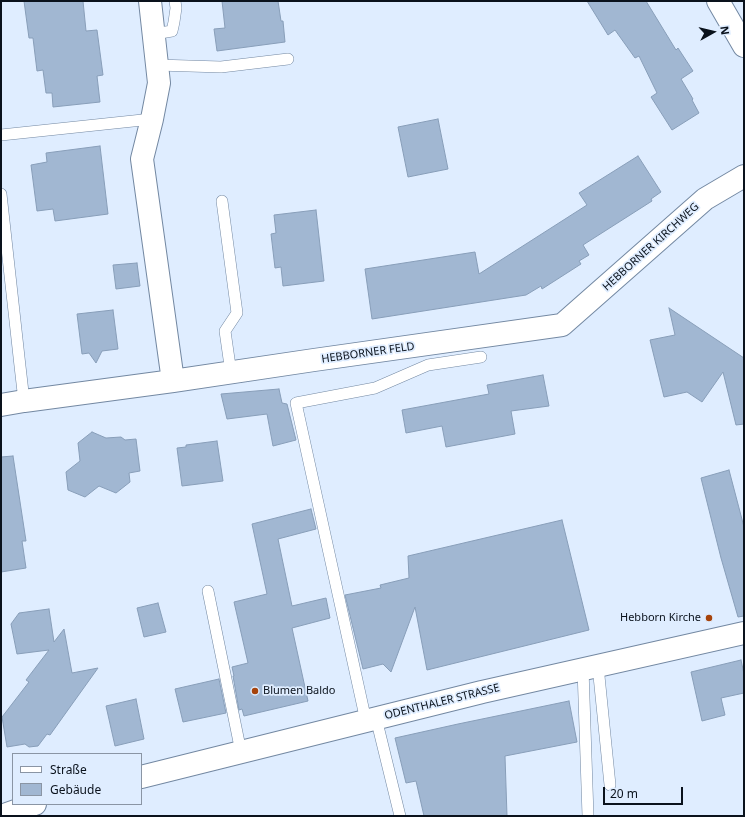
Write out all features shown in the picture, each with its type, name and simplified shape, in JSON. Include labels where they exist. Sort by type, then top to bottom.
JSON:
[{"type":"street","points":[[150,1],[160,82],[142,160],[173,381]]},
{"type":"street","points":[[718,1],[744,46]]},
{"type":"street","name":"HEBBORNER KIRCHWEG","points":[[562,325],[705,199],[744,176]]},
{"type":"street","name":"HEBBORNER FELD","points":[[1,405],[562,325]]},
{"type":"street","name":"ODENTHALER STRASSE","points":[[142,777],[482,692],[744,633]]},
{"type":"street","points":[[1,816],[32,805]]},
{"type":"lane","points":[[154,34],[172,31],[176,8],[175,1]]},
{"type":"lane","points":[[157,65],[221,67],[288,59]]},
{"type":"lane","points":[[1,135],[152,119]]},
{"type":"lane","points":[[1,194],[24,401]]},
{"type":"lane","points":[[222,201],[237,313],[224,331],[231,373]]},
{"type":"lane","points":[[400,816],[371,720],[296,403],[375,388],[428,365],[481,357]]},
{"type":"lane","points":[[208,591],[241,752]]},
{"type":"lane","points":[[590,667],[610,785]]},
{"type":"lane","points":[[588,816],[590,667]]},
{"type":"building","points":[[24,1],[83,1],[86,31],[97,30],[103,75],[97,76],[100,102],[53,107],[52,93],[46,93],[43,70],[37,71],[33,38],[29,38]]},
{"type":"building","points":[[222,1],[278,1],[281,21],[283,21],[285,42],[217,51],[214,29],[225,28]]},
{"type":"building","points":[[587,1],[646,1],[676,50],[678,48],[693,71],[681,79],[693,99],[692,100],[699,113],[672,130],[651,97],[657,93],[639,56],[635,58],[615,30],[608,35]]},
{"type":"building","points":[[438,119],[448,169],[408,177],[398,127]]},
{"type":"building","points":[[100,146],[108,214],[55,221],[53,209],[37,211],[31,165],[47,162],[46,153]]},
{"type":"building","points":[[638,156],[661,192],[651,199],[652,201],[583,245],[589,255],[579,261],[581,264],[542,289],[541,286],[526,295],[372,319],[365,269],[475,252],[479,274],[587,205],[579,193]]},
{"type":"building","points":[[316,210],[324,281],[283,286],[281,267],[275,268],[271,234],[276,233],[274,215]]},
{"type":"building","points":[[137,263],[140,286],[116,289],[113,265]]},
{"type":"building","points":[[669,308],[744,358],[744,424],[736,425],[723,372],[702,402],[687,392],[664,397],[650,340],[675,335]]},
{"type":"building","points":[[113,310],[118,349],[102,351],[96,363],[89,353],[82,354],[77,314]]},
{"type":"building","points":[[543,375],[549,406],[511,411],[515,434],[446,447],[442,426],[406,433],[402,410],[489,394],[487,385]]},
{"type":"building","points":[[279,389],[282,403],[287,404],[296,440],[273,446],[267,414],[227,419],[221,394]]},
{"type":"building","points":[[92,432],[106,438],[121,437],[125,440],[136,439],[140,471],[129,473],[130,482],[116,493],[99,486],[85,497],[68,490],[66,472],[80,461],[78,443]]},
{"type":"building","points":[[217,441],[223,481],[182,486],[177,448],[186,447],[186,445]]},
{"type":"building","points":[[13,456],[26,541],[22,541],[26,568],[1,572],[1,457]]},
{"type":"building","points":[[729,470],[744,527],[744,616],[738,617],[721,558],[701,478]]},
{"type":"building","points":[[311,509],[316,529],[278,539],[292,606],[326,598],[330,618],[292,628],[308,701],[244,716],[242,709],[239,710],[232,667],[248,663],[234,602],[267,594],[252,524]]},
{"type":"building","points":[[562,520],[589,630],[427,670],[415,607],[391,672],[383,664],[363,669],[345,595],[381,588],[380,585],[409,578],[408,556]]},
{"type":"building","points":[[158,603],[166,632],[144,637],[137,608]]},
{"type":"building","points":[[49,609],[54,642],[64,629],[72,673],[98,668],[50,735],[47,734],[38,746],[29,747],[25,744],[7,747],[2,717],[29,682],[26,680],[49,650],[17,654],[11,624],[19,613]]},
{"type":"building","points":[[741,660],[744,674],[744,693],[721,698],[725,715],[702,721],[691,672]]},
{"type":"building","points":[[219,679],[226,713],[183,722],[175,689]]},
{"type":"building","points":[[136,699],[144,739],[115,746],[106,706]]},
{"type":"building","points":[[569,701],[577,742],[505,756],[507,816],[424,816],[416,781],[406,783],[395,738]]},
{"type":"place","name":"Hebborn Kirche","points":[[709,618]]},
{"type":"place","name":"Blumen Baldo","points":[[255,691]]}]
